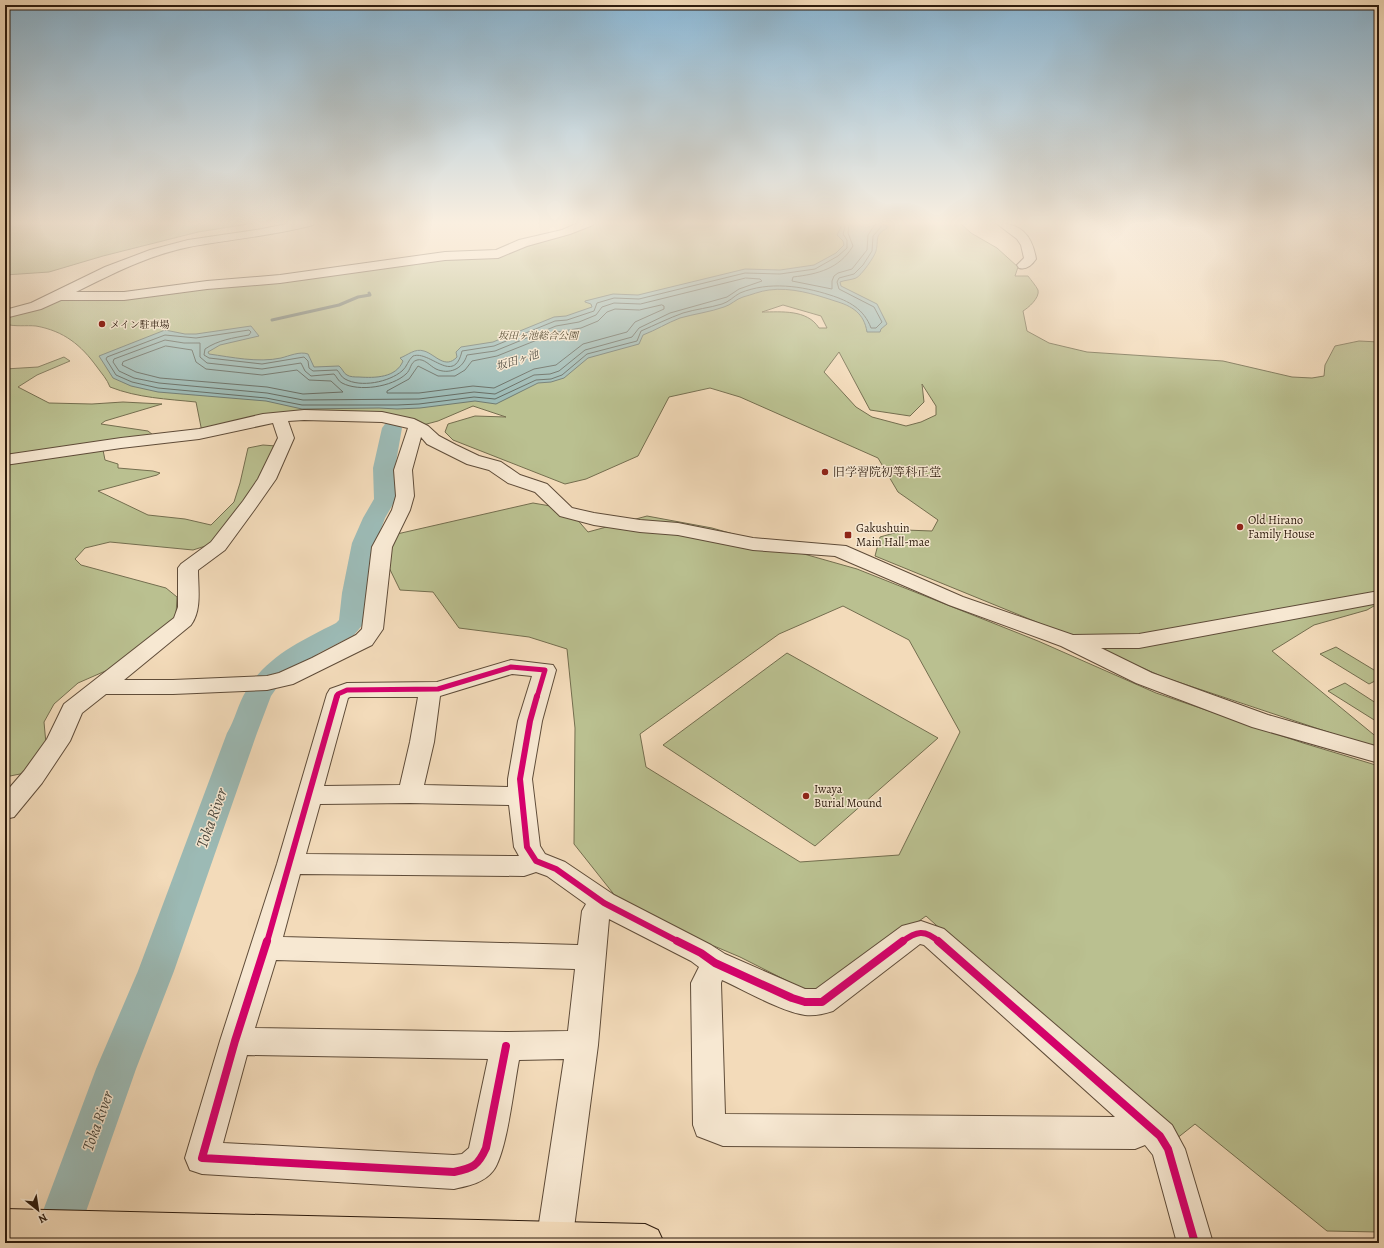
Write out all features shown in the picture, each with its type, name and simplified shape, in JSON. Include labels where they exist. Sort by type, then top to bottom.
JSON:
[{"type":"main road","points":[[5,1228],[645,1243]]},
{"type":"street","points":[[5,314],[36,306],[87,281]]},
{"type":"street","points":[[59,296],[124,296],[207,285],[262,281]]},
{"type":"street","points":[[5,460],[121,443],[199,434],[263,419],[279,417],[320,415],[382,417],[408,422],[422,429],[433,440],[456,452],[473,460],[495,466],[514,479],[541,488],[566,512],[594,519],[678,530],[753,544],[839,550],[949,598],[1069,641],[1144,678],[1260,721],[1379,755]]},
{"type":"street","points":[[5,810],[33,777],[58,741],[72,709],[184,621],[188,607],[188,568],[218,546],[267,478],[286,438],[279,417]]},
{"type":"street","points":[[100,687],[173,687],[267,683],[285,679],[313,667],[364,640],[372,629],[382,547],[401,510],[405,496],[403,470],[416,427]]},
{"type":"street","points":[[1069,641],[1117,642],[1146,640],[1379,597]]},
{"type":"street","points":[[506,1046],[486,1148],[482,1160],[468,1169],[454,1172],[202,1158],[235,1040],[265,948],[310,796],[338,694],[347,690],[438,689],[511,667],[544,670],[530,721],[520,779],[520,796],[527,847],[536,861],[556,869],[604,903],[701,953],[715,963],[792,998],[805,1002],[822,1002],[912,934],[921,932],[934,937],[1160,1136],[1168,1149],[1195,1243]]},
{"type":"street","points":[[410,794],[422,742],[430,689]]},
{"type":"street","points":[[310,796],[410,794],[520,796]]},
{"type":"street","points":[[290,864],[524,866],[536,861]]},
{"type":"street","points":[[554,1242],[582,1045],[596,911],[604,903]]},
{"type":"street","points":[[265,948],[591,956]]},
{"type":"street","points":[[715,963],[706,983],[709,1125],[723,1130],[1127,1133],[1135,1133],[1148,1126]]},
{"type":"street","points":[[235,1040],[506,1046],[582,1045]]},
{"type":"green space","name":"坂田ヶ池総合公園","points":[[229,281],[1032,281],[1038,290],[1038,293],[1030,305],[1023,311],[1027,331],[1049,343],[1087,352],[1223,361],[1292,377],[1312,378],[1324,376],[1325,365],[1335,346],[1359,341],[1379,342],[1379,603],[1367,610],[1314,625],[1272,651],[1379,739],[1379,749],[1163,677],[1061,632],[875,556],[880,537],[905,530],[932,531],[938,520],[898,492],[878,458],[740,397],[710,388],[669,397],[638,456],[586,479],[565,484],[453,440],[445,432],[448,424],[475,416],[506,417],[473,406],[438,421],[423,425],[319,413],[202,432],[196,402],[142,396],[110,387],[85,352],[63,335],[46,328],[36,326],[5,324],[5,316],[60,299]],"holes":[[[783,305],[821,316],[827,328],[819,328],[808,317],[793,313],[762,312]],[[839,352],[870,410],[910,416],[924,402],[922,384],[936,406],[936,415],[921,422],[906,426],[872,417],[856,407],[824,372]]]},
{"type":"green space","points":[[64,357],[70,361],[37,375],[18,387],[49,403],[92,404],[123,402],[162,404],[105,421],[101,424],[148,431],[153,435],[103,450],[105,460],[118,464],[118,468],[160,473],[98,491],[148,515],[185,519],[211,525],[234,502],[248,448],[263,445],[276,446],[262,478],[215,543],[193,550],[110,542],[85,548],[75,559],[81,565],[166,588],[177,597],[176,615],[168,627],[110,669],[78,683],[54,704],[44,722],[46,744],[25,773],[5,777],[5,369],[38,367]]},
{"type":"green space","points":[[533,503],[568,509],[588,532],[647,516],[712,528],[857,569],[1038,641],[1156,693],[1303,743],[1379,766],[1379,1232],[1327,1231],[1195,1124],[1176,1139],[926,916],[815,995],[740,957],[681,932],[620,902],[574,844],[575,728],[567,649],[529,637],[459,628],[433,592],[400,590],[375,539]],"holes":[[[843,606],[909,640],[960,732],[899,855],[800,862],[646,767],[640,734],[779,634]]]},
{"type":"green space","points":[[1336,647],[1379,673],[1379,679],[1369,684],[1320,654]]},
{"type":"green space","name":"Iwaya Burial Mound","points":[[787,653],[938,738],[815,846],[663,745]]},
{"type":"green space","points":[[1345,683],[1379,705],[1379,723],[1328,691]]},
{"type":"water","name":"坂田ヶ池","points":[[695,281],[843,281],[840,282],[841,286],[877,304],[887,324],[881,329],[880,332],[867,332],[860,315],[847,305],[794,290],[777,289],[759,292],[740,298],[719,309],[675,320],[643,335],[639,344],[588,358],[564,378],[551,382],[538,383],[496,404],[475,401],[420,408],[397,409],[302,409],[266,401],[158,392],[131,386],[113,378],[99,356],[165,330],[185,334],[196,334],[251,326],[259,336],[220,345],[208,352],[209,354],[263,360],[305,353],[308,354],[314,367],[339,366],[346,374],[353,377],[378,377],[395,371],[400,367],[403,361],[400,358],[418,350],[424,351],[444,362],[453,361],[457,357],[456,352],[461,347],[493,342],[554,317],[566,316],[592,307],[591,304],[585,301],[613,294],[638,295]]},
{"type":"waterway","points":[[272,320],[339,305],[358,297],[370,295],[369,293]]},
{"type":"waterway","name":"Toka River","points":[[53,1243],[116,1069],[156,971],[242,733],[257,696],[268,680],[287,662],[298,654],[345,629],[352,622],[355,593],[364,543],[374,518],[385,499],[384,468],[392,428]]},
{"type":"cycle path","points":[[506,1046],[486,1148],[481,1160],[469,1169],[454,1172],[202,1158],[235,1041],[290,864],[338,694],[347,690],[438,689],[511,667],[545,670],[530,721],[520,779],[527,847],[536,861],[556,869],[604,903],[701,953],[715,963],[792,998],[805,1002],[822,1002],[912,934],[921,932],[934,937],[1160,1136],[1168,1149],[1195,1243]]},
{"type":"place","name":"メイン駐車場","points":[[102,324]]},
{"type":"place","name":"旧学習院初等科正堂","points":[[825,472]]},
{"type":"place","name":"Old Hirano Family House","points":[[1240,527]]},
{"type":"place","name":"Gakushuin Main Hall-mae","points":[[848,535]]},
{"type":"place","name":"Iwaya Burial Mound","points":[[806,796]]}]
